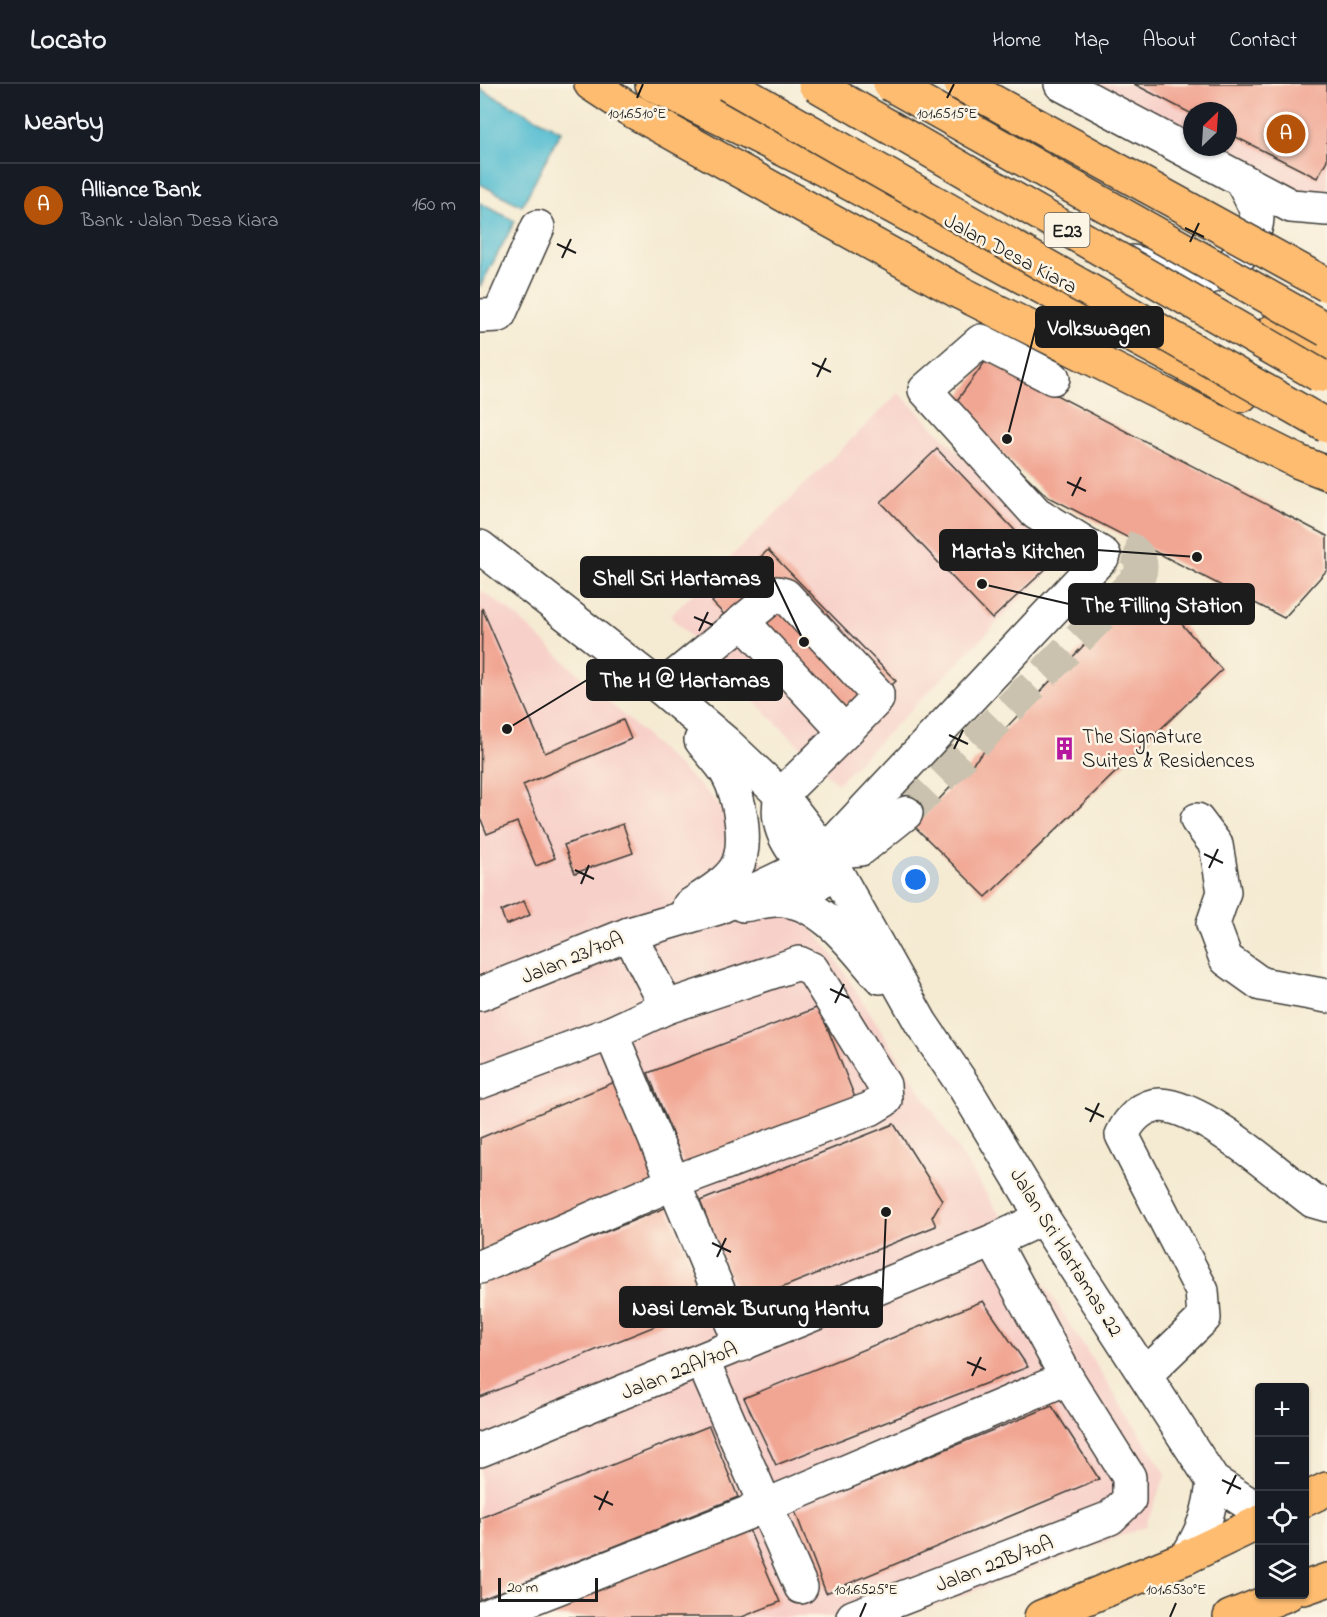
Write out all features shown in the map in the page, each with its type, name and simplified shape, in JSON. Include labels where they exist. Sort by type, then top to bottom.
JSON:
[{"type":"main road","points":[[591,84],[629,109],[961,293],[1313,468]]},
{"type":"main road","points":[[652,84],[823,169],[1327,441]]},
{"type":"main road","name":"Jalan Desa Kiara","points":[[698,84],[1084,292],[1268,389],[1327,416]]},
{"type":"main road","points":[[727,84],[1327,426]]},
{"type":"main road","points":[[796,84],[1056,227],[1123,259],[1324,371]]},
{"type":"main road","name":"E23","points":[[815,84],[1324,371]]},
{"type":"main road","points":[[890,84],[1327,330]]},
{"type":"main road","points":[[960,84],[1327,285]]},
{"type":"main road","points":[[1309,1498],[1327,1489]]},
{"type":"main road","points":[[1041,1617],[1187,1557],[1255,1523]]},
{"type":"main road","points":[[1309,1587],[1327,1580]]},
{"type":"main road","points":[[1230,1617],[1275,1599]]},
{"type":"street","points":[[1061,84],[1291,206],[1327,209]]},
{"type":"street","points":[[1123,259],[1198,279],[1220,273],[1239,257],[1252,237],[1257,217],[1241,180]]},
{"type":"street","points":[[480,316],[499,315],[538,227]]},
{"type":"street","points":[[815,859],[1104,555],[1036,513],[925,390],[981,341],[1053,378]]},
{"type":"street","points":[[480,547],[661,688],[777,593],[785,595],[870,685],[877,694],[877,699],[781,795]]},
{"type":"street","points":[[743,622],[845,732]]},
{"type":"street","name":"Jalan Sri Hartamas 22","points":[[661,688],[726,743],[781,795],[815,859],[965,1088],[1043,1218],[1213,1481],[1255,1508]]},
{"type":"street","name":"Jalan 23/70A","points":[[661,688],[727,774],[741,810],[741,833],[736,868],[715,888],[665,922]]},
{"type":"street","points":[[815,859],[861,849],[906,813]]},
{"type":"street","points":[[1197,820],[1216,845],[1224,892],[1213,924],[1226,959],[1261,984],[1327,996]]},
{"type":"street","name":"Jalan 23/70A","points":[[480,994],[629,934],[718,908],[815,859]]},
{"type":"street","name":"Jalan Sri Hartamas 22","points":[[718,908],[785,900],[807,907],[836,928],[921,1023]]},
{"type":"street","points":[[629,934],[667,1007]]},
{"type":"street","points":[[480,1082],[611,1033],[667,1007],[798,963],[805,964],[812,969],[884,1085],[885,1092],[885,1100],[870,1109],[674,1183],[480,1267]]},
{"type":"street","points":[[611,1033],[741,1345]]},
{"type":"street","points":[[1145,1375],[1204,1318],[1202,1291],[1122,1135],[1128,1123],[1138,1113],[1158,1105],[1186,1111],[1229,1137],[1313,1201],[1327,1204]]},
{"type":"street","name":"Jalan 22A/70A","points":[[480,1450],[741,1345],[993,1241],[1043,1218]]},
{"type":"street","points":[[484,1617],[765,1506],[1067,1378],[993,1241]]},
{"type":"street","points":[[702,1360],[801,1587]]},
{"type":"street","name":"Jalan 22B/70A","points":[[853,1617],[1110,1518],[1129,1500],[1129,1476],[1067,1378]]},
{"type":"street","points":[[1187,1557],[1204,1528],[1211,1503],[1213,1481]]},
{"type":"shaded area","points":[[1088,84],[1327,84],[1327,192],[1286,192],[1220,156],[1237,156],[1237,102],[1183,102],[1183,136]]},
{"type":"shaded area","points":[[899,393],[1063,557],[837,784],[670,616]]},
{"type":"shaded area","points":[[480,590],[513,613],[716,801],[833,955],[1166,1474],[1145,1527],[904,1617],[480,1617]]},
{"type":"water","points":[[480,89],[561,131],[522,206],[480,184]]},
{"type":"water","points":[[480,203],[515,221],[480,287]]},
{"type":"building","points":[[1134,84],[1327,84],[1327,160],[1317,178],[1237,138],[1237,102],[1183,102],[1183,109]]},
{"type":"building","points":[[987,359],[1327,536],[1327,570],[1284,618],[1047,496],[953,406]]},
{"type":"building","points":[[937,449],[1049,566],[992,619],[881,502]]},
{"type":"building","points":[[768,550],[896,681],[841,734],[712,602]]},
{"type":"building","name":"The Signature Suites & Residences","points":[[1144,581],[1222,670],[986,897],[914,826]]},
{"type":"building","points":[[482,608],[545,753],[623,720],[631,739],[523,785],[555,858],[536,866],[517,822],[487,834],[480,817]]},
{"type":"building","points":[[623,824],[633,853],[575,873],[564,845]]},
{"type":"building","points":[[524,901],[530,915],[506,925],[501,911]]},
{"type":"building","points":[[819,1007],[856,1100],[685,1166],[648,1073]]},
{"type":"building","points":[[622,1079],[665,1179],[480,1256],[480,1138]]},
{"type":"building","points":[[894,1124],[942,1200],[932,1217],[936,1226],[741,1304],[700,1201]]},
{"type":"building","points":[[667,1207],[707,1305],[480,1397],[480,1283]]},
{"type":"building","points":[[983,1301],[1028,1367],[776,1465],[744,1398]]},
{"type":"building","points":[[1052,1406],[1099,1479],[826,1593],[795,1511]]},
{"type":"building","points":[[709,1426],[738,1497],[480,1600],[480,1518]]},
{"type":"building","points":[[747,1525],[780,1602],[742,1617],[525,1617]]},
{"type":"tunnel","points":[[1121,547],[1129,548],[1135,553],[1140,559],[1141,567],[1140,575],[1135,581],[1129,586],[1121,587],[1113,586],[1107,581],[1102,575],[1101,567],[1102,559],[1107,553],[1113,548],[1121,547]]},
{"type":"tunnel","points":[[906,813],[1135,581]]},
{"type":"place","name":"Alliance Bank","points":[[1286,134]]},
{"type":"place","name":"Volkswagen","points":[[1007,439]]},
{"type":"place","name":"Marta's Kitchen","points":[[1197,557]]},
{"type":"place","name":"The Filling Station","points":[[982,584]]},
{"type":"place","name":"Shell Sri Hartamas","points":[[804,642]]},
{"type":"place","name":"The H @ Hartamas","points":[[507,729]]},
{"type":"place","name":"The Signature Suites & Residences","points":[[1064,748]]},
{"type":"place","name":"Nasi Lemak Burung Hantu","points":[[886,1212]]}]
